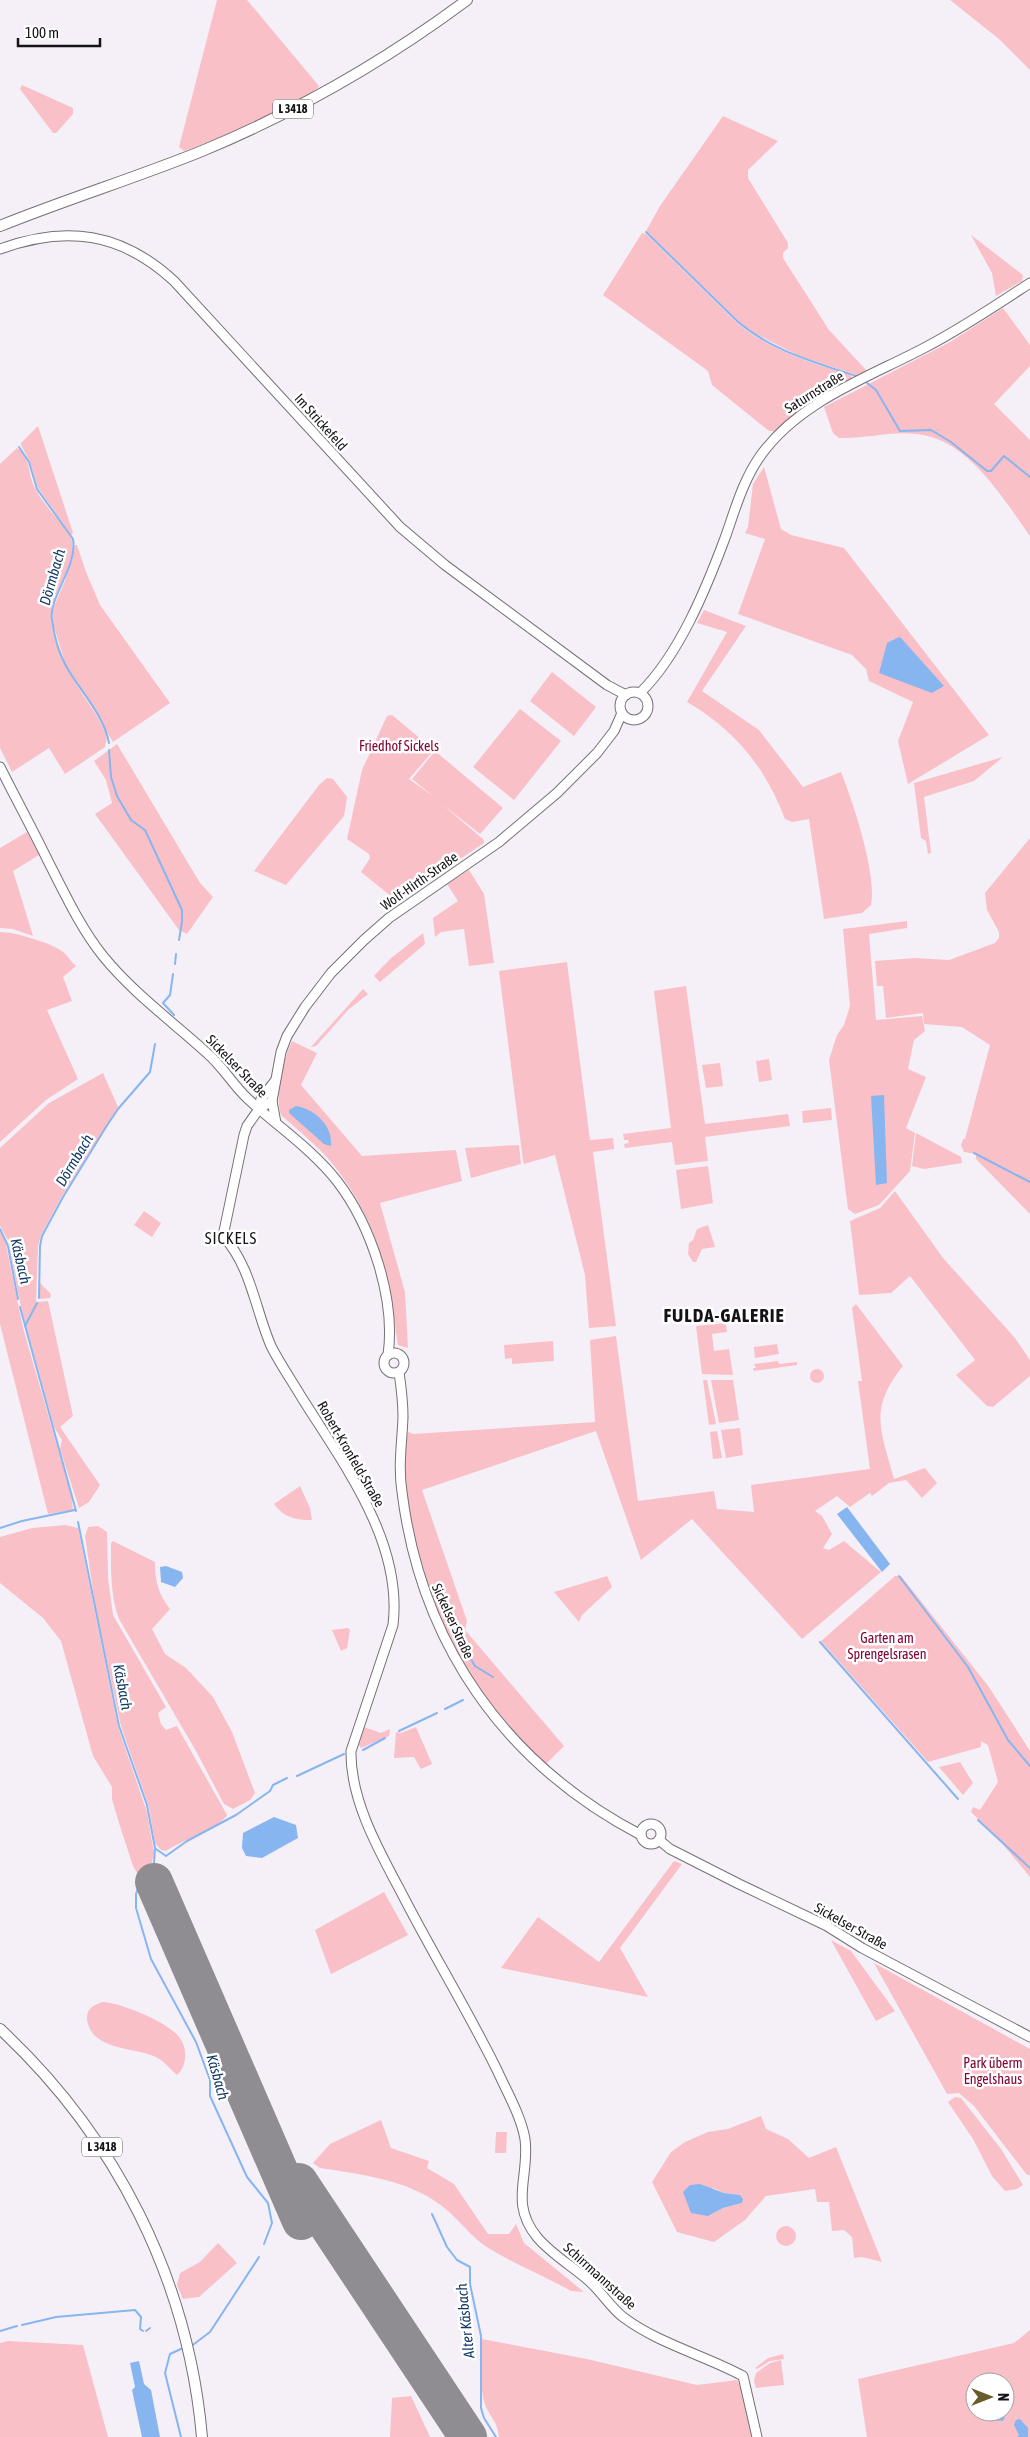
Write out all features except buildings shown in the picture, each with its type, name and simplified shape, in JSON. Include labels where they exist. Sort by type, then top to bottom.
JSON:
[{"type":"main road","name":"L 3418","points":[[0,226],[174,162],[276,117],[374,63],[468,0]]},
{"type":"main road","name":"L 3418","points":[[0,2029],[57,2088],[106,2154],[141,2216],[171,2287],[194,2375],[202,2437]]},
{"type":"street","name":"Im Strickefeld","points":[[0,249],[40,237],[81,236],[116,244],[155,264],[183,291],[400,527],[446,565],[624,698]]},
{"type":"street","name":"Saturnstraße","points":[[643,696],[680,635],[706,584],[748,475],[761,454],[777,435],[817,404],[957,330],[1030,283]]},
{"type":"street","points":[[633,692],[643,696],[648,707],[645,716],[632,720],[622,713],[624,698],[633,692]]},
{"type":"street","name":"Wolf-Hirth-Straße","points":[[614,732],[622,713]]},
{"type":"street","name":"Wolf-Hirth-Straße","points":[[276,1123],[272,1101],[281,1052],[294,1024],[322,984],[353,950],[404,907],[523,823],[578,773],[614,732],[632,720]]},
{"type":"street","name":"Sickelser Straße","points":[[0,767],[78,918],[100,952],[130,984],[221,1066],[246,1097],[314,1157],[337,1182],[365,1228],[381,1274],[389,1337],[388,1355]]},
{"type":"street","name":"Wolf-Hirth-Straße","points":[[223,1236],[247,1126],[259,1109],[261,1099],[275,1080]]},
{"type":"street","points":[[259,1109],[272,1101]]},
{"type":"street","name":"Robert-Kronfeld-Straße","points":[[223,1236],[246,1274],[272,1347],[364,1500],[378,1532],[391,1571],[396,1606],[393,1625],[351,1751],[358,1793],[376,1841],[437,1963],[481,2038],[519,2119],[525,2149],[521,2196]]},
{"type":"street","name":"Sickelser Straße","points":[[389,1337],[398,1353]]},
{"type":"street","points":[[398,1353],[404,1361],[403,1367],[396,1372],[384,1366],[388,1355],[398,1353]]},
{"type":"street","name":"Sickelser Straße","points":[[396,1372],[403,1416],[399,1474],[409,1537],[423,1590],[452,1656],[499,1723],[532,1758],[568,1788],[624,1824],[642,1830]]},
{"type":"street","points":[[653,1824],[661,1832],[659,1840],[649,1844],[644,1841],[642,1830],[653,1824]]},
{"type":"street","name":"Sickelser Straße","points":[[659,1840],[670,1849],[738,1884],[827,1926],[862,1948],[1030,2037]]},
{"type":"street","name":"Schirrmannstraße","points":[[521,2196],[524,2216],[537,2238],[590,2282],[623,2317],[655,2337],[721,2363],[743,2376],[757,2437]]},
{"type":"green space","points":[[217,0],[247,0],[319,86],[312,93],[297,102],[234,131],[184,151],[179,147]]},
{"type":"green space","points":[[950,0],[1030,0],[1030,70],[999,39]]},
{"type":"green space","points":[[22,85],[73,108],[73,114],[56,133],[53,133],[20,89]]},
{"type":"green space","points":[[723,116],[778,141],[748,170],[748,178],[788,243],[788,248],[783,253],[783,258],[829,330],[867,371],[857,375],[801,357],[752,332],[738,321],[646,231],[660,206]]},
{"type":"green space","points":[[642,233],[646,234],[736,322],[749,332],[776,348],[820,366],[851,375],[852,378],[791,418],[776,431],[769,431],[712,385],[708,371],[603,295]]},
{"type":"green space","points":[[971,235],[1023,275],[1022,281],[996,296],[992,273]]},
{"type":"green space","points":[[1003,308],[1030,345],[1030,366],[994,404],[1030,440],[1030,536],[996,488],[982,472],[952,446],[934,438],[906,433],[839,438],[833,433],[824,407],[950,342]]},
{"type":"green space","points":[[38,426],[73,533],[71,535],[38,488],[30,462],[21,445]]},
{"type":"green space","points":[[17,448],[26,460],[37,492],[72,540],[71,559],[52,608],[53,629],[65,664],[107,737],[105,747],[65,774],[49,748],[12,772],[0,748],[0,464]]},
{"type":"green space","points":[[764,467],[781,529],[791,535],[844,548],[989,735],[908,784],[898,741],[913,702],[869,681],[866,669],[852,655],[738,614],[765,539],[745,533],[748,527],[753,484]]},
{"type":"green space","points":[[75,545],[77,545],[100,605],[170,703],[113,742],[65,663],[53,623],[53,609],[65,581]]},
{"type":"green space","points":[[704,610],[746,626],[702,691],[759,730],[803,787],[841,772],[863,838],[871,875],[871,905],[862,913],[824,919],[809,819],[792,822],[785,819],[768,783],[734,737],[687,702],[727,632],[697,623]]},
{"type":"green space","points":[[552,672],[596,707],[574,736],[530,701]]},
{"type":"green space","points":[[520,709],[561,741],[514,800],[473,767]]},
{"type":"green space","name":"Friedhof Sickels","points":[[392,715],[434,750],[409,779],[434,797],[412,779],[435,751],[503,808],[480,834],[442,804],[484,840],[484,843],[397,901],[361,872],[370,858],[369,854],[347,839],[362,770],[387,716]]},
{"type":"green space","points":[[117,744],[200,883],[213,897],[187,934],[179,930],[95,814],[112,803],[106,780],[94,761]]},
{"type":"green space","points":[[1003,757],[974,781],[924,797],[931,853],[928,854],[926,841],[921,838],[914,783]]},
{"type":"green space","points":[[327,778],[333,779],[347,797],[344,816],[286,885],[254,871],[319,785]]},
{"type":"green space","points":[[27,832],[39,855],[13,871],[33,936],[13,929],[0,928],[0,848]]},
{"type":"green space","points":[[1030,838],[1030,1214],[976,1159],[976,1154],[964,1152],[961,1145],[963,1139],[965,1139],[990,1045],[962,1027],[924,1024],[923,1013],[886,1018],[883,986],[877,986],[875,961],[915,958],[949,960],[995,943],[999,938],[999,932],[987,910],[985,893]]},
{"type":"green space","points":[[469,870],[484,894],[494,963],[469,966],[464,929],[441,932],[435,937],[433,918],[458,901],[447,884]]},
{"type":"green space","points":[[907,921],[907,928],[869,934],[876,1020],[922,1016],[925,1031],[914,1040],[908,1069],[926,1077],[906,1128],[915,1133],[910,1171],[879,1205],[855,1214],[848,1209],[829,1060],[837,1035],[844,1025],[850,1006],[843,929]]},
{"type":"green space","points":[[0,932],[24,936],[51,945],[63,952],[76,966],[63,977],[72,1001],[47,1010],[78,1079],[46,1100],[0,1142]]},
{"type":"green space","points":[[423,933],[425,944],[380,982],[374,976],[390,959]]},
{"type":"green space","points":[[567,962],[590,1140],[613,1138],[614,1149],[593,1152],[616,1326],[589,1328],[585,1275],[555,1155],[524,1164],[523,1161],[499,971]]},
{"type":"green space","points":[[686,986],[705,1124],[788,1114],[790,1126],[705,1137],[708,1161],[675,1165],[672,1142],[625,1148],[624,1144],[629,1143],[628,1140],[624,1140],[623,1134],[671,1128],[654,991]]},
{"type":"green space","points":[[363,989],[368,994],[349,1009],[316,1046],[311,1047]]},
{"type":"green space","points":[[292,1041],[317,1053],[301,1085],[362,1156],[456,1150],[462,1181],[380,1203],[405,1292],[408,1348],[398,1345],[390,1291],[382,1258],[370,1225],[354,1194],[323,1153],[281,1115],[278,1097],[280,1077]]},
{"type":"green space","points":[[769,1059],[772,1080],[759,1082],[756,1061]]},
{"type":"green space","points":[[720,1063],[723,1086],[706,1088],[702,1065]]},
{"type":"green space","points":[[103,1073],[118,1107],[62,1196],[41,1235],[38,1246],[36,1302],[48,1301],[73,1416],[60,1427],[100,1485],[89,1502],[79,1508],[60,1449],[62,1440],[54,1427],[21,1307],[8,1240],[0,1226],[0,1148],[49,1103]]},
{"type":"green space","points":[[831,1108],[832,1120],[803,1123],[802,1111]]},
{"type":"green space","points":[[916,1133],[961,1157],[962,1163],[924,1169],[912,1166]]},
{"type":"green space","points":[[519,1145],[521,1164],[471,1178],[465,1148]]},
{"type":"green space","points":[[708,1166],[713,1203],[681,1209],[676,1170]]},
{"type":"green space","points":[[895,1191],[943,1258],[1015,1338],[1030,1360],[1030,1376],[993,1407],[987,1406],[956,1375],[975,1360],[910,1276],[891,1293],[859,1295],[850,1221],[880,1208]]},
{"type":"green space","points":[[144,1211],[161,1223],[152,1237],[134,1225]]},
{"type":"green space","points":[[708,1225],[715,1247],[702,1249],[696,1262],[693,1262],[688,1254],[689,1243],[693,1240],[697,1229]]},
{"type":"green space","points":[[0,1231],[5,1240],[23,1328],[71,1494],[73,1510],[48,1514],[0,1324]]},
{"type":"green space","points":[[40,1283],[51,1294],[50,1298],[40,1299]]},
{"type":"green space","points":[[856,1304],[903,1366],[892,1381],[881,1408],[880,1421],[882,1433],[894,1479],[925,1468],[937,1483],[922,1498],[906,1480],[889,1483],[872,1496],[870,1493],[850,1507],[837,1496],[815,1511],[822,1516],[832,1534],[823,1548],[829,1550],[844,1541],[881,1572],[802,1639],[692,1519],[641,1560],[596,1431],[422,1490],[467,1621],[465,1630],[564,1746],[544,1766],[479,1693],[441,1630],[417,1547],[405,1491],[403,1456],[408,1432],[414,1434],[595,1422],[590,1340],[616,1336],[638,1501],[714,1491],[717,1509],[754,1512],[751,1485],[870,1469],[858,1381],[862,1381],[852,1308]]},
{"type":"green space","points":[[726,1323],[727,1332],[712,1334],[714,1351],[729,1349],[733,1375],[702,1374],[696,1326]]},
{"type":"green space","points":[[553,1341],[554,1361],[512,1364],[512,1358],[505,1359],[504,1345]]},
{"type":"green space","points":[[777,1344],[779,1354],[755,1358],[754,1347]]},
{"type":"green space","points":[[778,1361],[779,1364],[797,1362],[797,1365],[754,1371],[753,1368],[756,1368],[754,1364]]},
{"type":"green space","points":[[817,1369],[822,1371],[824,1376],[822,1381],[817,1383],[812,1381],[810,1376],[812,1371]]},
{"type":"green space","points":[[703,1380],[707,1380],[716,1424],[709,1425]]},
{"type":"green space","points":[[711,1380],[733,1380],[739,1420],[719,1423]]},
{"type":"green space","points":[[740,1428],[743,1455],[726,1458],[721,1430]]},
{"type":"green space","points":[[717,1431],[722,1458],[713,1459],[710,1432]]},
{"type":"green space","points":[[300,1486],[310,1508],[312,1520],[286,1515],[274,1504]]},
{"type":"green space","points":[[65,1525],[78,1528],[118,1727],[147,1812],[154,1853],[151,1866],[140,1878],[133,1866],[119,1823],[112,1799],[112,1787],[93,1756],[61,1641],[43,1618],[0,1583],[0,1537],[32,1528]]},
{"type":"green space","points":[[98,1526],[107,1532],[108,1578],[113,1615],[166,1707],[158,1713],[161,1724],[166,1730],[177,1726],[227,1815],[218,1824],[166,1851],[161,1850],[155,1843],[149,1807],[121,1726],[96,1611],[85,1536],[88,1527]]},
{"type":"green space","points":[[113,1541],[155,1562],[158,1587],[170,1609],[152,1629],[165,1654],[186,1668],[213,1697],[232,1732],[255,1793],[250,1800],[233,1809],[224,1804],[196,1751],[119,1619],[114,1601],[112,1581],[111,1543]]},
{"type":"green space","points":[[607,1576],[612,1587],[582,1615],[579,1622],[554,1592]]},
{"type":"green space","name":"Garten am Sprengelsrasen","points":[[895,1576],[901,1576],[989,1687],[1030,1751],[1030,1877],[996,1836],[971,1812],[973,1807],[980,1810],[998,1782],[988,1745],[981,1741],[981,1747],[928,1762],[821,1641]]},
{"type":"green space","points":[[348,1628],[350,1630],[347,1648],[341,1651],[332,1630]]},
{"type":"green space","points":[[364,1727],[381,1733],[390,1729],[389,1736],[361,1748],[358,1744]]},
{"type":"green space","points":[[416,1727],[432,1764],[421,1769],[414,1757],[394,1758],[396,1732],[401,1733]]},
{"type":"green space","points":[[960,1762],[973,1783],[963,1795],[939,1767]]},
{"type":"green space","points":[[674,1861],[682,1864],[620,1948],[648,1997],[501,1968],[538,1917],[599,1962]]},
{"type":"green space","points":[[384,1892],[408,1935],[331,1974],[315,1930]]},
{"type":"green space","points":[[831,1940],[851,1951],[895,2011],[876,2021]]},
{"type":"green space","name":"Park überm Engelshaus","points":[[874,1963],[1030,2049],[1030,2175],[1027,2175],[974,2106],[959,2093],[947,2094]]},
{"type":"green space","points":[[103,2002],[144,2014],[173,2031],[181,2039],[185,2050],[184,2063],[179,2073],[177,2075],[156,2057],[105,2043],[97,2037],[91,2030],[87,2016],[91,2008]]},
{"type":"green space","points":[[955,2097],[961,2098],[1001,2149],[1023,2185],[1017,2189],[1005,2191],[992,2176],[973,2139],[948,2102]]},
{"type":"green space","points":[[761,2116],[766,2129],[788,2139],[809,2158],[836,2147],[882,2262],[862,2257],[854,2258],[852,2237],[844,2230],[832,2231],[829,2202],[817,2202],[815,2189],[766,2196],[745,2220],[714,2242],[677,2232],[652,2182],[671,2152],[685,2142],[708,2132],[728,2129]],"holes":[[[713,2188],[724,2193],[740,2195],[742,2203],[723,2208],[708,2216]]]},
{"type":"green space","points":[[381,2120],[391,2148],[429,2161],[427,2168],[454,2184],[488,2234],[509,2234],[516,2224],[524,2243],[584,2292],[571,2291],[490,2249],[473,2236],[448,2211],[419,2192],[387,2180],[320,2168],[313,2163],[330,2144]]},
{"type":"green space","points":[[496,2132],[507,2132],[506,2153],[495,2153]]},
{"type":"green space","points":[[786,2226],[793,2229],[796,2236],[793,2243],[786,2246],[779,2243],[776,2236],[779,2229]]},
{"type":"green space","points":[[218,2243],[237,2263],[199,2297],[183,2299],[177,2285],[180,2273],[200,2262]]},
{"type":"green space","points":[[1030,2330],[1030,2437],[867,2437],[858,2379],[1014,2343]]},
{"type":"green space","points":[[482,2339],[587,2359],[697,2385],[737,2380],[741,2387],[752,2437],[499,2437],[496,2424],[487,2409],[483,2395],[480,2364]]},
{"type":"green space","points":[[8,2341],[83,2345],[108,2437],[0,2437],[0,2343]]},
{"type":"green space","points":[[783,2354],[784,2359],[770,2361],[757,2369],[755,2368],[768,2358]]},
{"type":"green space","points":[[781,2360],[784,2385],[756,2388],[754,2381],[756,2373],[770,2363]]},
{"type":"green space","points":[[411,2396],[430,2437],[390,2437],[392,2398]]},
{"type":"water","points":[[899,637],[944,686],[932,693],[879,673],[887,643]]},
{"type":"water","points":[[884,1095],[887,1183],[876,1185],[871,1096]]},
{"type":"water","points":[[296,1106],[310,1111],[326,1125],[331,1139],[331,1146],[324,1144],[289,1113],[289,1110]]},
{"type":"water","points":[[847,1507],[890,1564],[882,1572],[837,1514]]},
{"type":"water","points":[[166,1566],[182,1572],[183,1578],[175,1587],[161,1582],[160,1567]]},
{"type":"water","points":[[274,1817],[296,1825],[298,1838],[262,1858],[246,1856],[242,1848],[243,1833]]},
{"type":"water","points":[[700,2184],[724,2193],[740,2195],[743,2199],[742,2203],[723,2208],[708,2216],[691,2213],[683,2192],[690,2185]]},
{"type":"water","points":[[139,2361],[144,2384],[151,2390],[160,2437],[142,2437],[132,2390],[135,2387],[130,2363]]},
{"type":"water","points":[[1020,2419],[1028,2428],[1028,2437],[1017,2437],[1019,2435],[1014,2425],[1016,2420]]},
{"type":"waterway","points":[[646,232],[737,321],[750,331],[779,348],[856,376]]},
{"type":"waterway","points":[[867,383],[876,390],[900,431],[931,430],[951,442],[987,471],[991,471],[1004,456],[1030,477]]},
{"type":"waterway","name":"Dörmbach","points":[[19,447],[29,462],[37,489],[73,539],[71,560],[54,602],[52,620],[63,659],[102,722],[109,743]]},
{"type":"waterway","name":"Dörmbach","points":[[109,750],[111,777],[117,796],[131,820],[145,830],[182,910],[179,940]]},
{"type":"waterway","name":"Dörmbach","points":[[175,964],[176,954]]},
{"type":"waterway","name":"Dörmbach","points":[[173,974],[170,995],[163,1003],[174,1015]]},
{"type":"waterway","name":"Dörmbach","points":[[39,1298],[40,1246],[42,1236],[63,1197],[106,1127],[118,1109],[150,1072],[155,1044]]},
{"type":"waterway","points":[[974,1153],[1030,1182]]},
{"type":"waterway","name":"Käsbach","points":[[0,1229],[8,1246],[18,1299]]},
{"type":"waterway","name":"Dörmbach","points":[[25,1326],[37,1303]]},
{"type":"waterway","name":"Käsbach","points":[[20,1307],[76,1511]]},
{"type":"waterway","points":[[0,1528],[22,1521],[75,1510]]},
{"type":"waterway","name":"Käsbach","points":[[78,1522],[119,1726],[147,1805],[155,1848],[154,1863],[141,1879]]},
{"type":"waterway","points":[[899,1576],[968,1667],[1008,1740],[1030,1766]]},
{"type":"waterway","points":[[458,1638],[475,1666],[493,1677]]},
{"type":"waterway","points":[[820,1642],[958,1799]]},
{"type":"waterway","points":[[445,1709],[463,1700]]},
{"type":"waterway","points":[[399,1731],[437,1713]]},
{"type":"waterway","points":[[363,1750],[385,1738]]},
{"type":"waterway","points":[[297,1776],[344,1754]]},
{"type":"waterway","points":[[156,1849],[166,1856],[187,1841],[236,1815],[270,1791],[273,1785],[287,1778]]},
{"type":"waterway","points":[[978,1820],[1030,1868]]},
{"type":"waterway","name":"Käsbach","points":[[139,1885],[136,1894],[136,1908],[151,1959],[196,2042],[210,2080],[210,2096],[247,2177],[268,2203],[272,2223],[264,2244]]},
{"type":"waterway","name":"Alter Käsbach","points":[[432,2214],[447,2247],[457,2260],[470,2267],[470,2284],[481,2336],[481,2408],[484,2418],[496,2437]]},
{"type":"waterway","name":"Käsbach","points":[[190,2347],[210,2332],[259,2257]]},
{"type":"waterway","points":[[22,2325],[56,2317],[135,2310],[141,2317],[140,2329],[143,2331]]},
{"type":"waterway","points":[[0,2331],[17,2326]]},
{"type":"waterway","points":[[146,2331],[150,2328]]},
{"type":"waterway","name":"Käsbach","points":[[181,2437],[165,2373],[170,2354],[183,2348]]},
{"type":"runway","points":[[154,1882],[301,2221]]},
{"type":"runway","points":[[299,2182],[468,2437]]},
{"type":"district","name":"SICKELS","points":[[231,1238]]},
{"type":"district","name":"FULDA-GALERIE","points":[[724,1315]]}]
